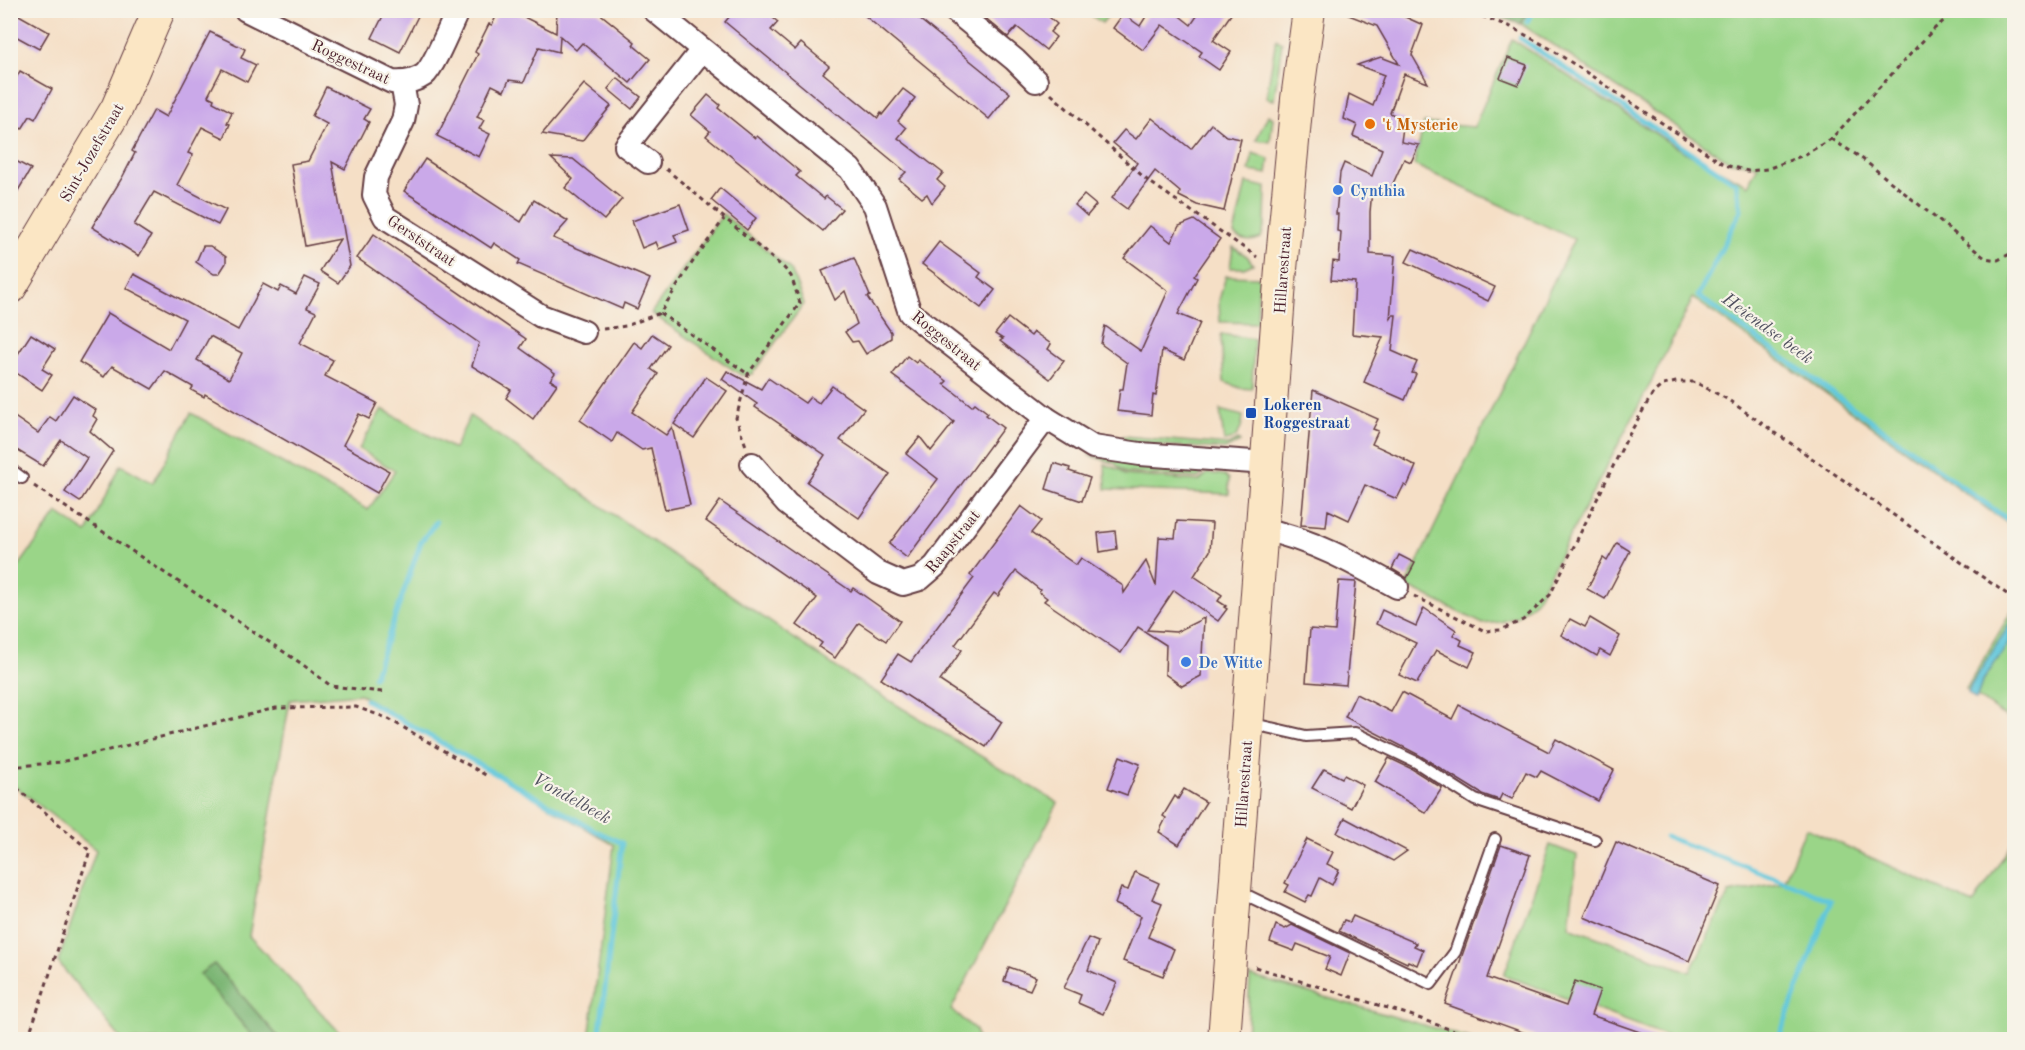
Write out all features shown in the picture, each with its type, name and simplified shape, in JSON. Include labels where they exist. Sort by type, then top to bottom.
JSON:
[{"type":"main road","name":"Sint-Jozefstraat","points":[[10,288],[117,108],[159,10]]},
{"type":"main road","name":"Hillarestraat","points":[[1224,1040],[1281,269],[1297,99],[1309,10]]},
{"type":"street","name":"Roggestraat","points":[[246,10],[392,82],[402,83],[415,80],[427,73],[458,10]]},
{"type":"street","name":"Roggestraat","points":[[654,10],[850,169],[875,206],[910,313],[1046,418],[1093,447],[1140,454],[1267,463]]},
{"type":"street","points":[[954,10],[1016,60],[1036,81]]},
{"type":"street","points":[[648,162],[626,146],[702,50]]},
{"type":"street","name":"Gerststraat","points":[[402,83],[406,105],[403,121],[376,177],[374,195],[385,217],[541,316],[584,332]]},
{"type":"street","name":"Raapstraat","points":[[752,464],[786,504],[878,573],[903,584],[920,579],[935,566],[1046,418]]},
{"type":"street","points":[[1262,530],[1285,534],[1338,556],[1397,587]]},
{"type":"lane","points":[[10,469],[22,478]]},
{"type":"lane","points":[[1248,723],[1306,736],[1355,733],[1416,762],[1475,800],[1595,840]]},
{"type":"lane","points":[[1235,890],[1431,984],[1455,952],[1495,839]]},
{"type":"path","points":[[1465,10],[1511,27],[1551,49],[1725,165],[1749,171],[1767,169],[1804,154],[1831,139],[1933,30],[1956,10]]},
{"type":"path","points":[[1036,81],[1147,180],[1257,257],[1281,269]]},
{"type":"path","points":[[1831,139],[1860,157],[1984,258],[1998,260],[2014,252]]},
{"type":"path","points":[[648,162],[667,170],[791,276],[800,303],[748,374],[736,418],[752,464]]},
{"type":"path","points":[[584,332],[626,326],[660,313],[724,219]]},
{"type":"path","points":[[660,313],[748,374]]},
{"type":"path","points":[[1397,587],[1485,631],[1501,630],[1523,620],[1550,595],[1626,440],[1653,393],[1670,383],[1695,382],[1761,421],[2014,599]]},
{"type":"path","points":[[22,478],[302,664],[331,686],[382,692]]},
{"type":"path","points":[[10,767],[61,762],[276,708],[356,707],[387,718],[489,777]]},
{"type":"path","points":[[10,782],[90,851],[66,920],[47,986],[27,1040]]},
{"type":"path","points":[[1230,959],[1410,1015],[1479,1040]]},
{"type":"green space","points":[[1112,10],[1102,23],[1085,11]]},
{"type":"green space","points":[[1481,11],[1528,11],[1521,24]]},
{"type":"green space","points":[[1528,11],[2014,11],[2014,528],[1693,298],[1535,602],[1516,617],[1483,624],[1406,586],[1574,239],[1414,165],[1424,123],[1474,127],[1512,39],[1679,149],[1748,185],[1758,165],[1730,162],[1521,24]]},
{"type":"green space","points":[[1276,39],[1282,43],[1274,100],[1266,98]]},
{"type":"green space","points":[[1268,115],[1273,118],[1270,142],[1256,140]]},
{"type":"green space","points":[[1253,153],[1269,159],[1267,174],[1249,171]]},
{"type":"green space","points":[[1246,183],[1266,187],[1265,224],[1261,238],[1250,241],[1240,239],[1234,234]]},
{"type":"green space","points":[[723,214],[791,270],[804,304],[752,374],[741,375],[651,313]]},
{"type":"green space","points":[[1233,247],[1247,256],[1253,264],[1244,268],[1230,268]]},
{"type":"green space","points":[[1226,276],[1259,277],[1257,323],[1220,322],[1219,300]]},
{"type":"green space","points":[[1221,334],[1254,339],[1252,389],[1240,388],[1224,382]]},
{"type":"green space","points":[[382,409],[454,449],[470,416],[846,674],[1058,803],[951,1010],[976,1030],[977,1039],[589,1039],[614,845],[360,694],[290,700],[249,936],[346,1039],[280,1039],[214,964],[200,974],[255,1039],[122,1040],[58,962],[96,850],[11,783],[11,577],[57,513],[87,533],[121,465],[153,483],[191,413],[368,510],[395,471],[359,449]]},
{"type":"green space","points":[[1220,410],[1243,416],[1242,425],[1233,439],[1224,441]]},
{"type":"green space","points":[[1123,436],[1228,445],[1238,440],[1240,442],[1225,449],[1122,443]]},
{"type":"green space","points":[[1088,455],[1211,469],[1206,470],[1198,478],[1126,473],[1114,463]]},
{"type":"green space","points":[[1105,464],[1120,470],[1125,475],[1199,481],[1208,473],[1224,475],[1229,479],[1229,494],[1106,489]]},
{"type":"green space","points":[[2014,607],[2014,723],[1966,689]]},
{"type":"green space","points":[[1806,828],[1973,904],[2014,840],[2014,1039],[1675,1039],[1504,975],[1550,845],[1577,855],[1569,927],[1690,972],[1729,893],[1783,882]]},
{"type":"green space","points":[[214,964],[280,1039],[255,1039],[200,974]]},
{"type":"green space","points":[[1250,976],[1473,1039],[1247,1039]]},
{"type":"water","points":[[2014,617],[2014,630],[2008,644],[1982,682],[1976,700],[1968,693],[1971,685]]},
{"type":"building","points":[[10,10],[49,32],[39,49],[10,33]]},
{"type":"building","points":[[386,10],[421,10],[400,52],[372,38]]},
{"type":"building","points":[[499,10],[510,10],[556,33],[557,10],[598,12],[635,42],[633,45],[650,59],[630,83],[582,43],[576,50],[560,36],[559,52],[539,47],[524,82],[509,80],[504,91],[492,85],[477,117],[484,120],[479,129],[490,134],[479,157],[437,136],[478,54],[475,52]]},
{"type":"building","points":[[735,10],[763,10],[778,22],[771,30],[795,50],[801,43],[829,66],[823,73],[878,118],[903,89],[915,98],[898,121],[906,128],[898,138],[943,173],[937,180],[945,187],[932,203],[927,194],[922,198],[899,179],[906,172],[725,22]]},
{"type":"building","points":[[858,10],[908,10],[1010,93],[989,119]]},
{"type":"building","points":[[976,10],[1041,10],[1057,24],[1050,32],[1056,37],[1046,50],[1017,27],[1008,37]]},
{"type":"building","points":[[1140,10],[1172,10],[1191,25],[1201,10],[1234,10],[1213,40],[1231,52],[1219,70],[1199,56],[1202,52],[1162,25],[1143,50],[1113,28],[1123,14],[1140,26],[1147,15]]},
{"type":"building","points":[[1341,10],[1405,10],[1403,16],[1423,25],[1412,55],[1428,83],[1404,74],[1390,113],[1404,120],[1401,142],[1419,145],[1411,162],[1404,159],[1387,197],[1372,190],[1370,212],[1370,254],[1395,256],[1390,320],[1393,315],[1396,315],[1392,351],[1417,362],[1412,373],[1416,374],[1405,400],[1364,382],[1383,337],[1352,334],[1355,282],[1331,280],[1333,261],[1339,262],[1341,232],[1337,231],[1338,214],[1336,214],[1340,173],[1344,163],[1372,176],[1382,149],[1353,136],[1357,125],[1344,119],[1349,94],[1373,106],[1384,75],[1357,65],[1381,57],[1399,64],[1377,26],[1341,12]]},
{"type":"building","points":[[210,32],[245,49],[241,58],[256,65],[247,82],[222,69],[208,96],[214,99],[213,102],[232,112],[227,123],[230,124],[224,138],[202,127],[188,153],[193,155],[177,185],[226,210],[218,225],[154,192],[134,225],[151,236],[139,256],[92,227],[122,178],[135,153],[132,151],[154,110],[166,117]]},
{"type":"building","points":[[1508,58],[1527,65],[1518,85],[1500,78]]},
{"type":"building","points":[[20,71],[52,89],[35,119],[30,116],[22,129],[10,123],[10,89]]},
{"type":"building","points":[[617,78],[641,97],[632,109],[608,89]]},
{"type":"building","points":[[584,84],[611,106],[582,141],[542,134]]},
{"type":"building","points":[[326,87],[370,109],[364,119],[369,122],[345,169],[332,162],[350,266],[338,283],[320,271],[340,239],[305,246],[291,164],[308,161],[327,124],[312,116]]},
{"type":"building","points":[[708,95],[720,105],[718,108],[755,138],[757,136],[800,172],[796,176],[824,199],[826,196],[842,209],[823,231],[706,136],[710,131],[691,115]]},
{"type":"building","points":[[1152,118],[1191,149],[1211,124],[1226,136],[1241,139],[1224,211],[1197,205],[1179,196],[1180,192],[1155,171],[1127,209],[1112,198],[1137,163],[1113,143],[1124,130],[1136,139]]},
{"type":"building","points":[[10,158],[31,169],[10,204]]},
{"type":"building","points":[[551,158],[573,159],[622,199],[604,220],[565,188],[573,179]]},
{"type":"building","points":[[425,159],[521,222],[534,200],[568,221],[553,238],[650,279],[637,309],[624,303],[622,309],[518,264],[520,260],[494,243],[491,248],[404,191]]},
{"type":"building","points":[[720,188],[756,218],[747,230],[711,200]]},
{"type":"building","points":[[1084,195],[1096,205],[1087,216],[1075,205]]},
{"type":"building","points":[[680,204],[689,230],[674,235],[677,242],[659,249],[656,242],[642,248],[632,221]]},
{"type":"building","points":[[1194,220],[1220,239],[1194,276],[1197,278],[1178,314],[1200,323],[1184,360],[1162,350],[1151,415],[1117,411],[1127,363],[1101,344],[1105,326],[1141,351],[1168,291],[1124,258],[1150,226],[1171,242],[1179,226]]},
{"type":"building","points":[[374,234],[526,339],[520,348],[555,373],[550,380],[557,384],[533,419],[506,398],[511,390],[472,366],[479,343],[357,258]]},
{"type":"building","points":[[939,242],[981,273],[978,277],[995,290],[981,308],[922,264]]},
{"type":"building","points":[[203,246],[210,246],[226,257],[226,263],[219,274],[214,274],[196,262]]},
{"type":"building","points":[[1413,249],[1495,287],[1488,301],[1406,262]]},
{"type":"building","points":[[854,258],[870,296],[867,297],[891,332],[891,338],[866,354],[858,341],[852,342],[845,332],[857,324],[845,291],[835,300],[822,271]]},
{"type":"building","points":[[134,274],[238,330],[263,284],[278,292],[281,286],[296,294],[305,277],[320,284],[307,308],[316,312],[300,343],[333,360],[325,376],[377,403],[369,419],[359,414],[343,445],[389,471],[377,493],[205,394],[204,397],[191,390],[193,387],[165,371],[152,389],[112,366],[104,377],[79,362],[108,313],[169,349],[185,319],[126,288]],"holes":[[[210,336],[242,353],[229,379],[197,360]]]},
{"type":"building","points":[[1008,318],[1031,336],[1034,332],[1051,344],[1048,349],[1064,361],[1050,379],[1000,341],[1003,339],[995,334]]},
{"type":"building","points":[[31,334],[55,349],[42,369],[52,375],[42,390],[10,369]]},
{"type":"building","points":[[652,334],[668,345],[651,369],[658,374],[632,412],[666,435],[672,427],[690,505],[665,510],[651,448],[642,450],[617,433],[612,442],[580,420],[634,342],[642,348]]},
{"type":"building","points":[[907,356],[916,363],[918,360],[947,381],[944,384],[972,406],[975,403],[1003,428],[907,558],[889,544],[938,479],[906,454],[920,437],[931,451],[954,422],[892,375]]},
{"type":"building","points":[[727,371],[761,389],[768,378],[805,403],[810,397],[819,403],[832,386],[864,409],[840,440],[890,474],[859,518],[807,482],[825,455],[755,407],[757,404],[722,379]]},
{"type":"building","points":[[706,377],[727,391],[694,438],[674,424]]},
{"type":"building","points":[[1313,390],[1378,419],[1373,429],[1378,431],[1372,444],[1416,466],[1407,487],[1404,485],[1397,499],[1365,485],[1349,520],[1328,510],[1326,527],[1301,525]]},
{"type":"building","points":[[73,395],[96,410],[93,416],[97,419],[90,431],[113,451],[80,502],[65,492],[87,458],[61,440],[43,466],[10,446],[10,414],[38,433],[50,417],[56,421]]},
{"type":"building","points":[[1054,463],[1090,478],[1082,501],[1046,489]]},
{"type":"building","points":[[720,501],[851,591],[853,588],[900,621],[886,641],[859,623],[835,658],[819,647],[822,643],[797,625],[817,598],[706,521]]},
{"type":"building","points":[[1021,506],[1041,521],[1031,533],[1076,565],[1081,558],[1123,586],[1124,593],[1146,561],[1156,586],[1159,537],[1175,538],[1177,521],[1212,523],[1210,551],[1194,576],[1222,595],[1218,601],[1227,609],[1218,621],[1174,590],[1147,630],[1176,632],[1204,618],[1201,676],[1182,686],[1165,674],[1166,645],[1138,627],[1121,653],[1044,601],[1047,598],[1039,592],[1040,590],[1016,571],[998,596],[994,593],[955,645],[962,650],[940,681],[1002,722],[986,747],[881,679],[898,654],[911,662],[974,578],[970,575]]},
{"type":"building","points":[[1115,531],[1117,549],[1100,552],[1098,533]]},
{"type":"building","points":[[1617,543],[1630,551],[1605,599],[1587,589],[1603,558],[1607,561]]},
{"type":"building","points":[[1399,555],[1415,563],[1407,578],[1392,569]]},
{"type":"building","points":[[1339,581],[1356,582],[1346,685],[1306,682],[1310,629],[1335,631]]},
{"type":"building","points":[[1424,608],[1456,630],[1453,635],[1462,640],[1460,645],[1476,652],[1469,667],[1436,650],[1417,683],[1399,675],[1416,643],[1376,624],[1382,610],[1416,626]]},
{"type":"building","points":[[1590,618],[1620,636],[1610,656],[1600,650],[1597,656],[1561,635],[1570,619],[1585,627]]},
{"type":"building","points":[[1402,692],[1452,719],[1459,705],[1549,752],[1556,739],[1614,770],[1598,801],[1541,771],[1537,777],[1526,772],[1512,799],[1502,794],[1499,800],[1482,794],[1419,755],[1345,717],[1356,694],[1391,712]]},
{"type":"building","points":[[1120,756],[1140,764],[1127,795],[1108,788]]},
{"type":"building","points":[[1389,758],[1442,788],[1426,813],[1375,782]]},
{"type":"building","points":[[1324,769],[1342,778],[1344,775],[1363,785],[1351,808],[1312,788]]},
{"type":"building","points":[[1184,789],[1206,802],[1179,845],[1159,832],[1166,818],[1163,816],[1175,796],[1178,799]]},
{"type":"building","points":[[1345,818],[1407,851],[1393,861],[1337,833]]},
{"type":"building","points":[[1307,839],[1333,852],[1327,864],[1339,870],[1332,885],[1320,878],[1312,896],[1309,895],[1305,902],[1285,892],[1289,885],[1285,883]]},
{"type":"building","points":[[1616,842],[1720,886],[1689,961],[1584,917]]},
{"type":"building","points":[[1501,845],[1530,855],[1487,978],[1566,1006],[1575,981],[1600,990],[1591,1015],[1654,1037],[1653,1040],[1545,1040],[1445,1004]]},
{"type":"building","points":[[1135,872],[1159,883],[1152,899],[1162,903],[1148,937],[1174,949],[1163,976],[1123,961],[1141,916],[1115,904],[1121,888],[1128,890]]},
{"type":"building","points":[[1353,916],[1416,943],[1414,946],[1423,950],[1417,965],[1408,961],[1407,963],[1339,931],[1344,920],[1350,922]]},
{"type":"building","points":[[1276,925],[1285,929],[1292,925],[1350,953],[1341,976],[1325,969],[1330,957],[1297,944],[1294,951],[1270,942]]},
{"type":"building","points":[[1088,938],[1098,942],[1088,970],[1117,983],[1103,1014],[1078,1003],[1081,995],[1064,988]]},
{"type":"building","points":[[1009,967],[1036,977],[1030,990],[1004,981]]},
{"type":"waterway","name":"Heiendse beek","points":[[1527,22],[1533,10]]},
{"type":"waterway","name":"Heiendse beek","points":[[1520,38],[1736,183],[1741,210],[1698,296],[2014,524]]},
{"type":"waterway","name":"Vondelbeek","points":[[374,677],[421,542],[436,522]]},
{"type":"waterway","name":"Vondelbeek","points":[[366,700],[598,832],[622,843],[599,1040]]},
{"type":"waterway","points":[[1666,837],[1831,901],[1778,1040]]},
{"type":"place","name":"'t Mysterie","points":[[1370,124]]},
{"type":"place","name":"Cynthia","points":[[1338,190]]},
{"type":"place","name":"Lokeren Roggestraat","points":[[1251,413]]},
{"type":"place","name":"De Witte","points":[[1186,662]]}]
